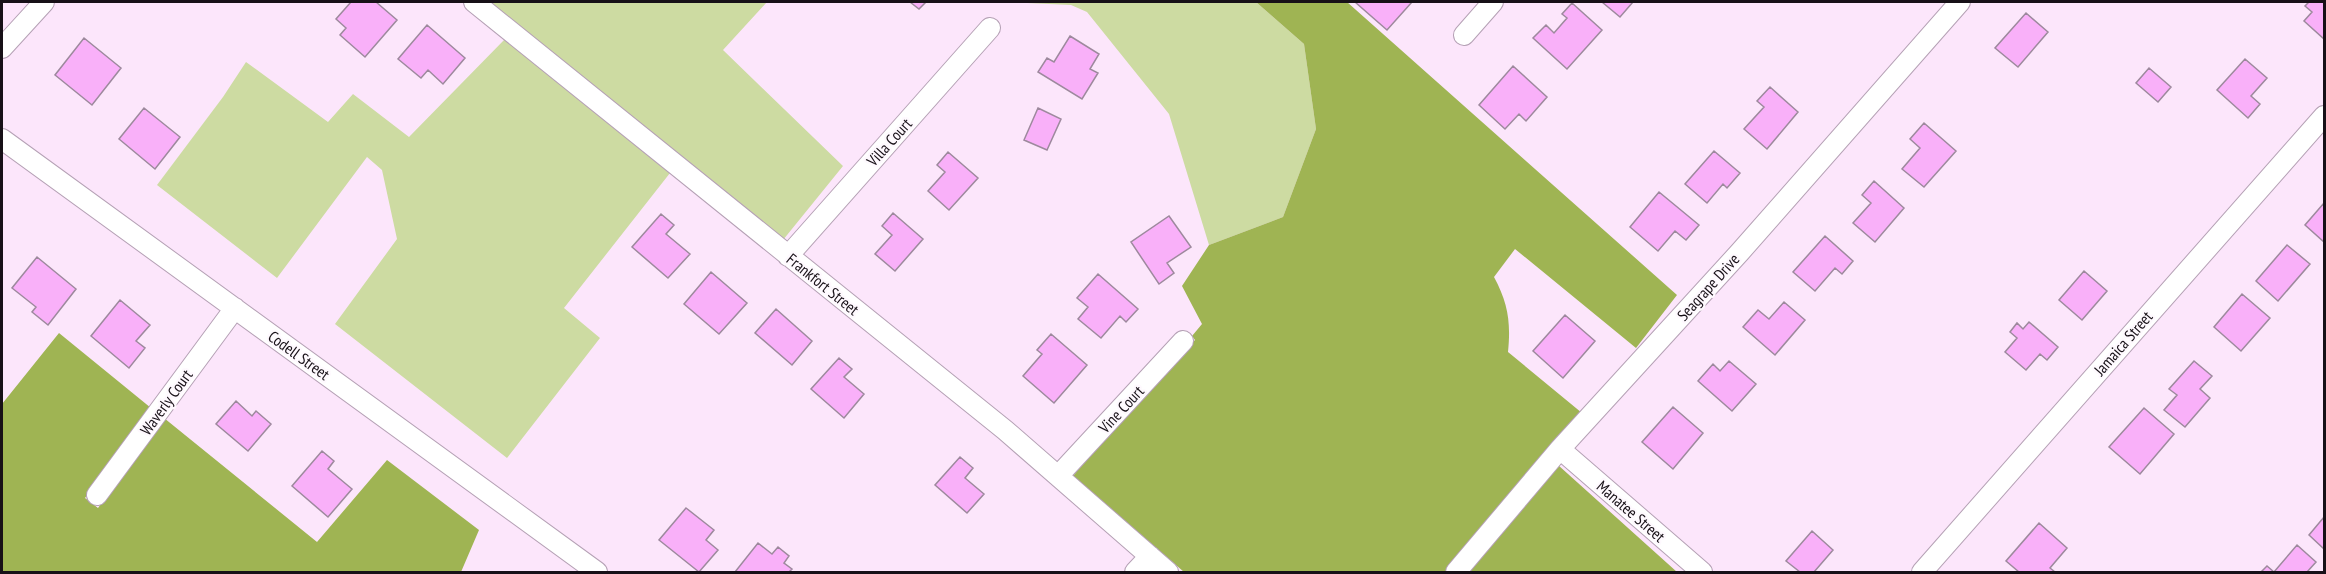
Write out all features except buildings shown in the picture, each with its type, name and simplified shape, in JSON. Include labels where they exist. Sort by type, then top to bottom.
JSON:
[{"type":"street","points":[[2,48],[44,2]]},
{"type":"street","name":"Frankfort Street","points":[[474,2],[1005,430],[1168,573]]},
{"type":"street","points":[[1464,35],[1493,2]]},
{"type":"street","name":"Seagrape Drive","points":[[1456,573],[1560,449],[1740,252],[1960,2]]},
{"type":"street","name":"Villa Court","points":[[788,256],[990,28]]},
{"type":"street","name":"Jamaica Street","points":[[1922,573],[2325,116]]},
{"type":"street","name":"Codell Street","points":[[2,139],[597,573]]},
{"type":"street","name":"Waverly Court","points":[[97,495],[235,308]]},
{"type":"street","name":"Vine Court","points":[[1058,476],[1183,341]]},
{"type":"street","name":"Manatee Street","points":[[1560,449],[1702,573]]},
{"type":"street","points":[[1135,573],[1150,556]]},
{"type":"green space","points":[[489,2],[767,2],[723,50],[843,166],[783,240]]},
{"type":"green space","points":[[1003,2],[1256,2],[1304,44],[1316,129],[1283,217],[1209,245],[1169,114],[1087,12],[1071,5]]},
{"type":"green space","points":[[1256,2],[1347,2],[1677,295],[1636,348],[1515,249],[1494,277],[1503,295],[1507,313],[1508,352],[1582,413],[1445,572],[1184,572],[1073,476],[1108,434],[1195,340],[1192,336],[1202,324],[1182,286],[1209,245],[1283,217],[1316,129],[1304,44]]},
{"type":"green space","points":[[505,39],[670,173],[564,308],[600,338],[507,458],[335,324],[397,239],[382,170],[367,157],[277,278],[157,185],[223,97],[246,62],[328,122],[353,94],[409,137]]},
{"type":"green space","points":[[59,333],[151,408],[85,498],[98,508],[164,418],[317,542],[387,460],[479,530],[461,572],[2,572],[2,404]]},
{"type":"green space","points":[[1558,465],[1677,572],[1467,572]]}]
